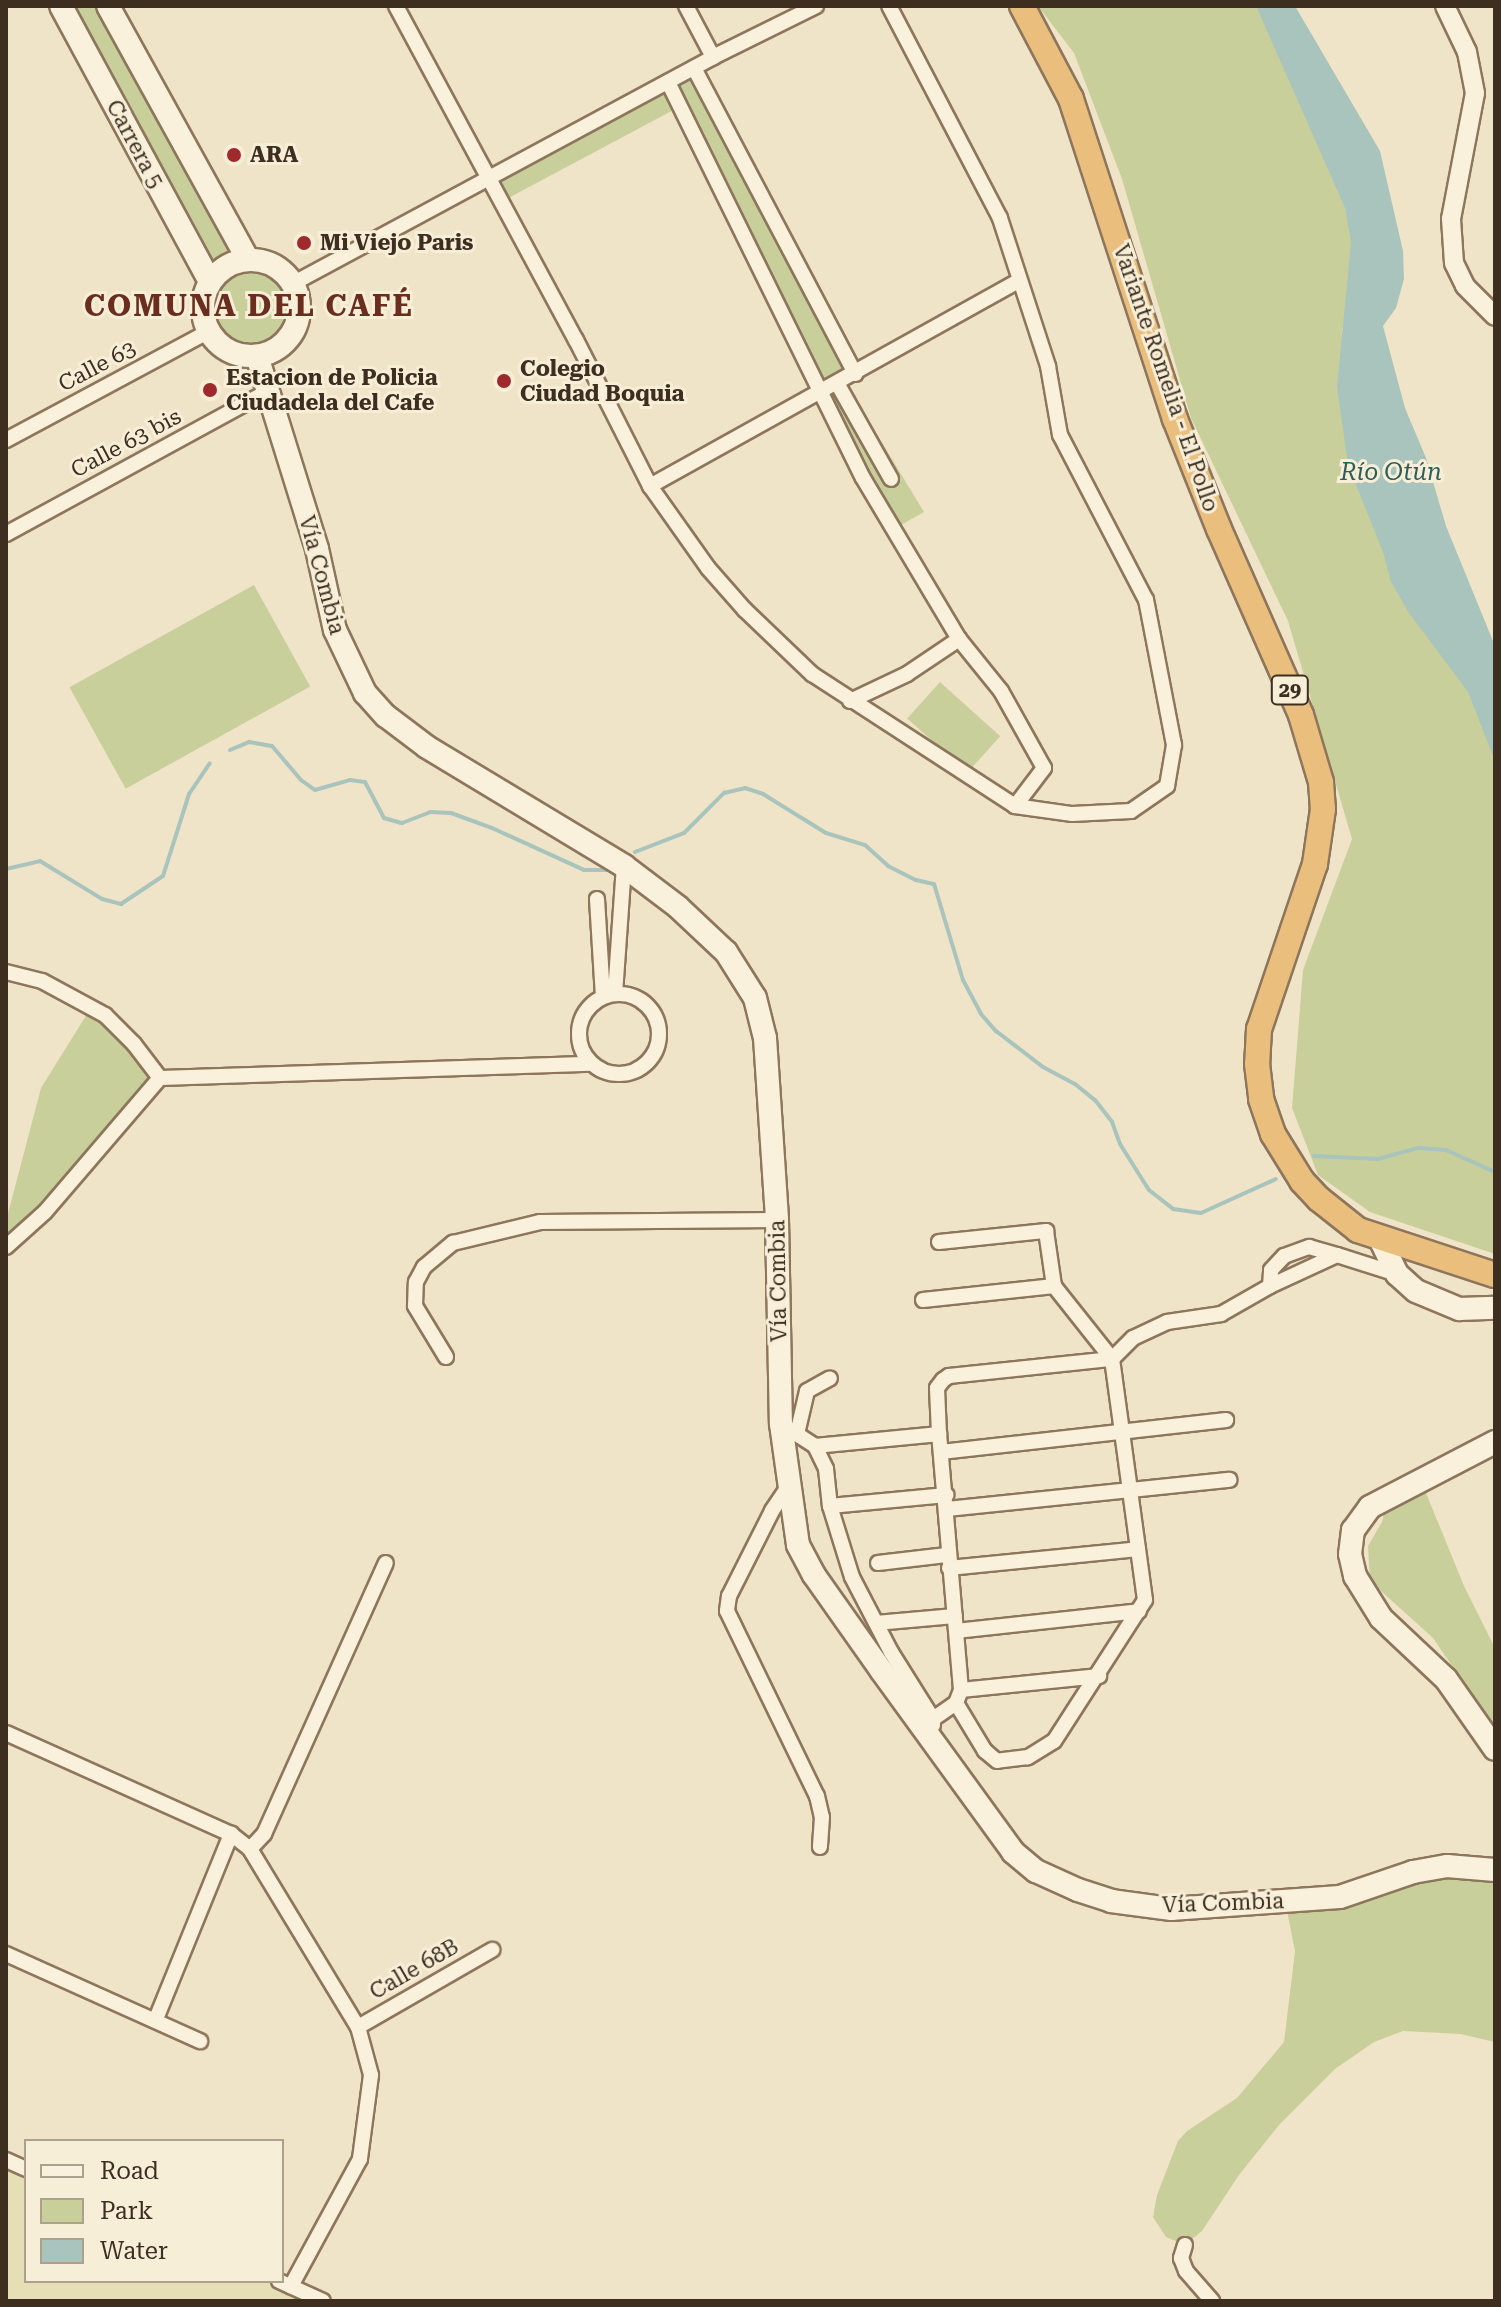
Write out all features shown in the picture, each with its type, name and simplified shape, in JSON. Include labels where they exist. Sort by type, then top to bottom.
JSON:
[{"type":"highway","name":"Variante Romelia - El Pollo","points":[[1022,6],[1071,99],[1175,419],[1219,529],[1301,715],[1321,782],[1323,809],[1315,864],[1259,1029],[1257,1064],[1261,1099],[1273,1134],[1302,1181],[1340,1217],[1380,1239],[1495,1275]]},
{"type":"main road","name":"Carrera 5","points":[[61,6],[210,282]]},
{"type":"main road","name":"Carrera 5","points":[[108,6],[248,260]]},
{"type":"main road","points":[[248,260],[274,266],[292,284],[299,310],[296,323],[281,345],[257,356],[229,351],[209,331],[203,306],[210,282],[228,266],[248,260]]},
{"type":"main road","name":"Vía Combia","points":[[257,356],[317,549],[335,630],[365,693],[386,716],[427,747],[624,866],[678,907],[726,952],[755,998],[765,1038],[791,1484],[798,1545],[803,1557],[932,1730],[1013,1852],[1036,1871],[1111,1901],[1171,1909],[1340,1897],[1413,1872],[1447,1866],[1495,1870]]},
{"type":"main road","points":[[1380,1239],[1397,1274],[1416,1291],[1446,1306],[1495,1308]]},
{"type":"main road","points":[[1495,1442],[1370,1507],[1353,1530],[1350,1554],[1355,1576],[1381,1618],[1446,1679],[1495,1749]]},
{"type":"street","points":[[396,6],[650,486],[708,568],[745,610],[812,674],[1015,806],[1072,814],[1131,811],[1167,786],[1174,745],[1146,600],[1060,435],[1048,366],[1000,218],[889,6]]},
{"type":"street","points":[[686,6],[713,57]]},
{"type":"street","points":[[292,284],[713,57],[816,6]]},
{"type":"street","points":[[1445,6],[1467,52],[1475,93],[1451,219],[1454,263],[1465,286],[1495,316]]},
{"type":"street","points":[[694,68],[855,374]]},
{"type":"street","points":[[668,82],[863,478],[959,639],[1001,691],[1044,768],[1015,806]]},
{"type":"street","points":[[650,486],[1019,281]]},
{"type":"street","name":"Calle 63","points":[[6,440],[209,331]]},
{"type":"street","points":[[837,383],[891,479]]},
{"type":"street","name":"Calle 63 bis","points":[[6,534],[268,391]]},
{"type":"street","points":[[850,701],[907,674],[959,639]]},
{"type":"street","points":[[609,996],[624,866]]},
{"type":"street","points":[[597,899],[609,996]]},
{"type":"street","points":[[6,972],[42,981],[105,1015],[134,1044],[160,1078]]},
{"type":"street","points":[[6,1247],[45,1212],[160,1078],[591,1064],[614,1075],[629,1074],[651,1059],[657,1047],[657,1021],[651,1009],[641,1000],[609,996],[584,1013],[580,1025],[582,1050],[591,1064]]},
{"type":"street","points":[[446,1357],[415,1306],[416,1282],[424,1267],[453,1243],[540,1222],[777,1220]]},
{"type":"street","points":[[939,1242],[1046,1231],[1054,1286],[1112,1359],[1145,1600],[1099,1676],[1054,1741],[1028,1757],[997,1761],[985,1751],[959,1697],[937,1388],[949,1376],[1112,1359],[1133,1338],[1167,1322],[1221,1314],[1270,1286],[1337,1255]]},
{"type":"street","points":[[1270,1286],[1271,1270],[1284,1256],[1309,1247],[1397,1274]]},
{"type":"street","points":[[923,1300],[1054,1286]]},
{"type":"street","points":[[830,1378],[807,1391],[789,1429],[815,1446],[826,1469],[830,1506],[852,1577],[932,1730],[959,1697],[1099,1676]]},
{"type":"street","points":[[941,1452],[1226,1420]]},
{"type":"street","points":[[815,1446],[939,1434]]},
{"type":"street","points":[[830,1506],[946,1502],[1230,1480]]},
{"type":"street","points":[[791,1484],[772,1511],[729,1596],[727,1611],[817,1796],[822,1817],[820,1847]]},
{"type":"street","points":[[878,1563],[1138,1549]]},
{"type":"street","points":[[250,1849],[264,1834],[386,1563]]},
{"type":"street","points":[[876,1623],[956,1624],[1139,1611]]},
{"type":"street","points":[[6,1733],[231,1834],[250,1849],[358,2027],[371,2075],[360,2159],[285,2284],[323,2301]]},
{"type":"street","points":[[156,2019],[231,1834]]},
{"type":"street","name":"Calle 68B","points":[[358,2027],[492,1950]]},
{"type":"street","points":[[6,1954],[200,2041]]},
{"type":"street","points":[[1185,2245],[1181,2258],[1186,2271],[1212,2301]]},
{"type":"shaded area","points":[[6,2160],[24,2168],[24,2283],[281,2283],[321,2301],[6,2301]]},
{"type":"green space","points":[[61,6],[108,6],[248,260],[274,266],[292,284],[299,310],[296,323],[281,345],[257,356],[238,354],[221,346],[209,331],[203,306],[210,282]]},
{"type":"green space","points":[[1038,6],[1256,6],[1306,85],[1366,254],[1342,330],[1495,716],[1495,1254],[1370,1212],[1318,1175],[1292,1108],[1303,970],[1352,839],[1288,621],[1191,418],[1122,179],[1074,53]]},
{"type":"green space","points":[[694,68],[855,374],[844,380],[924,512],[894,529],[681,106],[501,202],[489,178]]},
{"type":"green space","points":[[254,585],[310,686],[126,789],[69,687]]},
{"type":"green space","points":[[940,682],[1000,736],[967,773],[907,718]]},
{"type":"green space","points":[[92,1006],[160,1078],[6,1247],[6,1221],[41,1088]]},
{"type":"green space","points":[[1424,1488],[1464,1586],[1495,1648],[1495,1729],[1433,1638],[1370,1581],[1368,1546],[1382,1522],[1386,1505]]},
{"type":"green space","points":[[1495,1870],[1495,2042],[1460,2034],[1403,2031],[1374,2042],[1335,2069],[1279,2125],[1239,2175],[1202,2231],[1185,2245],[1166,2237],[1153,2217],[1157,2195],[1178,2141],[1187,2131],[1237,2098],[1284,2042],[1295,1951],[1285,1901],[1413,1872]]},
{"type":"water","name":"Río Otún","points":[[1256,6],[1295,6],[1380,151],[1403,251],[1404,279],[1396,308],[1383,326],[1405,408],[1426,458],[1446,526],[1495,646],[1495,761],[1468,692],[1409,613],[1391,582],[1383,552],[1348,465],[1337,387],[1351,242],[1345,208]]},
{"type":"waterway","points":[[230,750],[249,742],[272,746],[301,780],[315,790],[350,780],[365,782],[384,818],[402,823],[430,812],[451,813],[584,870],[616,870]]},
{"type":"waterway","points":[[6,869],[40,861],[102,899],[121,904],[163,876],[189,794],[210,763]]},
{"type":"waterway","points":[[635,852],[684,833],[724,793],[745,788],[763,794],[826,833],[865,845],[888,866],[916,880],[934,884],[963,980],[981,1014],[996,1031],[1043,1067],[1075,1084],[1095,1100],[1112,1122],[1120,1144],[1149,1190],[1173,1209],[1201,1213],[1276,1179]]},
{"type":"waterway","points":[[1314,1156],[1378,1159],[1418,1148],[1446,1150],[1495,1172]]},
{"type":"place","name":"ARA","points":[[234,155]]},
{"type":"place","name":"Mi Viejo Paris","points":[[304,243]]},
{"type":"place","name":"Colegio Ciudad Boquia","points":[[504,381]]},
{"type":"place","name":"Estacion de Policia Ciudadela del Cafe","points":[[210,390]]},
{"type":"district","name":"COMUNA DEL CAFÉ","points":[[249,306]]}]
